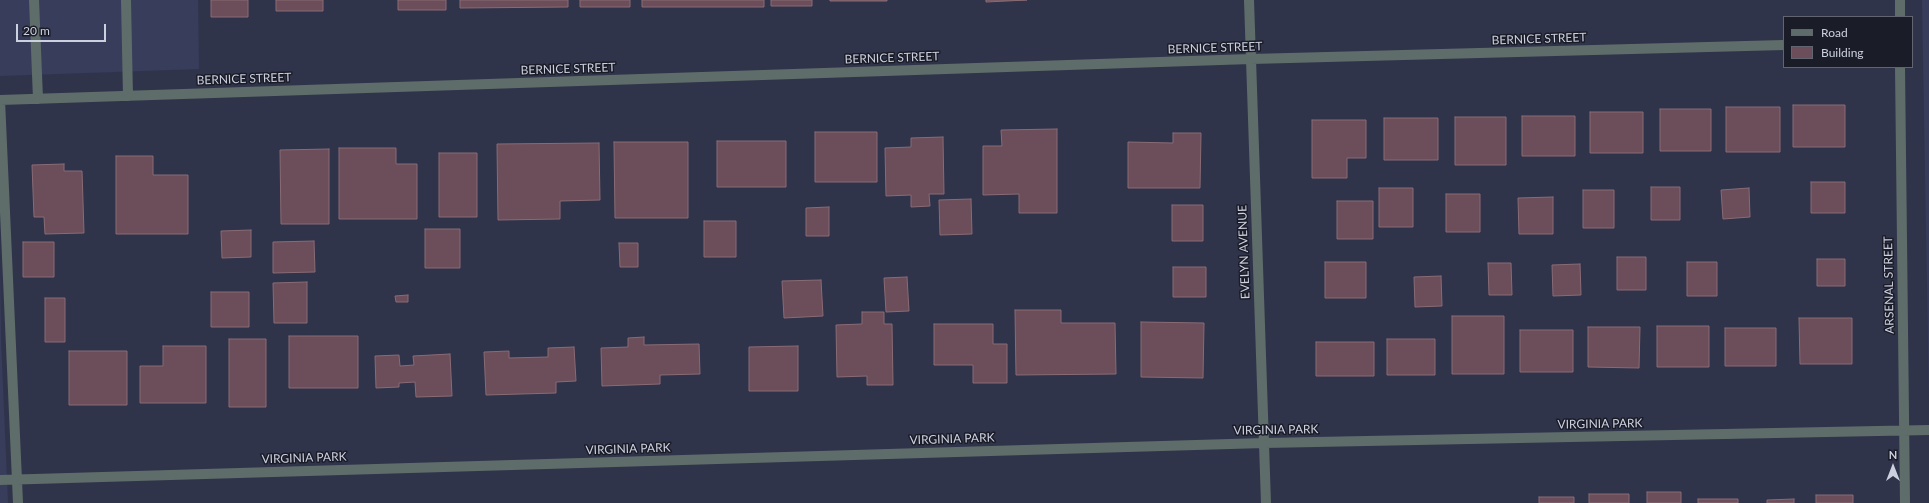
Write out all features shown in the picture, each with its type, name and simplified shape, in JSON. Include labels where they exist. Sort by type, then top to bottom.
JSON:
[{"type":"street","points":[[34,0],[38,99]]},
{"type":"street","points":[[126,0],[128,96]]},
{"type":"street","name":"EVELYN AVENUE","points":[[1249,0],[1266,503]]},
{"type":"street","points":[[1900,0],[1900,16]]},
{"type":"street","name":"BERNICE STREET","points":[[0,100],[1251,59],[1783,45]]},
{"type":"street","name":"ARSENAL STREET","points":[[1900,68],[1905,503]]},
{"type":"street","points":[[0,100],[18,503]]},
{"type":"street","name":"VIRGINIA PARK","points":[[0,480],[1264,443],[1929,430]]},
{"type":"shaded area","points":[[0,0],[198,0],[199,69],[0,76]]},
{"type":"shaded area","points":[[1922,0],[1929,0],[1929,397]]},
{"type":"shaded area","points":[[0,269],[1,340],[8,503],[0,503]]},
{"type":"building","points":[[211,0],[248,0],[248,17],[211,17]]},
{"type":"building","points":[[276,0],[323,0],[323,11],[276,11]]},
{"type":"building","points":[[398,0],[446,0],[446,10],[398,10]]},
{"type":"building","points":[[460,0],[568,0],[568,7],[460,8]]},
{"type":"building","points":[[580,0],[630,0],[630,7],[580,7]]},
{"type":"building","points":[[642,0],[764,0],[764,7],[642,7]]},
{"type":"building","points":[[771,0],[812,0],[812,6],[771,6]]},
{"type":"building","points":[[887,0],[887,1],[830,1]]},
{"type":"building","points":[[986,0],[1027,0],[986,2]]},
{"type":"building","points":[[1793,105],[1845,105],[1845,147],[1793,147]]},
{"type":"building","points":[[1726,107],[1780,107],[1780,152],[1726,152]]},
{"type":"building","points":[[1660,109],[1711,109],[1711,151],[1660,151]]},
{"type":"building","points":[[1590,112],[1643,112],[1643,153],[1590,153]]},
{"type":"building","points":[[1522,116],[1575,116],[1575,156],[1522,156]]},
{"type":"building","points":[[1455,117],[1506,117],[1506,165],[1455,165]]},
{"type":"building","points":[[1384,118],[1438,118],[1438,160],[1384,160]]},
{"type":"building","points":[[1312,120],[1366,120],[1366,158],[1347,158],[1347,178],[1312,178]]},
{"type":"building","points":[[1057,129],[1057,213],[1019,213],[1019,194],[983,195],[983,146],[1002,146],[1001,130]]},
{"type":"building","points":[[815,132],[877,132],[877,182],[815,182]]},
{"type":"building","points":[[1173,133],[1201,133],[1200,188],[1128,188],[1128,142],[1173,143]]},
{"type":"building","points":[[943,137],[944,194],[929,194],[930,206],[911,207],[911,195],[886,196],[885,148],[911,147],[911,138]]},
{"type":"building","points":[[717,141],[786,141],[786,187],[717,187]]},
{"type":"building","points":[[614,142],[688,142],[688,218],[615,218]]},
{"type":"building","points":[[599,143],[600,200],[560,201],[560,219],[498,220],[497,144]]},
{"type":"building","points":[[339,148],[396,148],[396,164],[417,164],[417,219],[339,219]]},
{"type":"building","points":[[329,149],[329,224],[281,224],[280,150]]},
{"type":"building","points":[[439,153],[477,153],[477,217],[439,217]]},
{"type":"building","points":[[116,156],[153,156],[153,175],[188,175],[188,234],[116,234]]},
{"type":"building","points":[[64,164],[64,171],[82,171],[84,233],[45,234],[44,217],[34,217],[32,165]]},
{"type":"building","points":[[1811,182],[1845,182],[1845,213],[1811,213]]},
{"type":"building","points":[[1651,187],[1680,187],[1680,220],[1651,220]]},
{"type":"building","points":[[1379,188],[1413,188],[1413,227],[1379,227]]},
{"type":"building","points":[[1749,188],[1750,217],[1723,219],[1721,190]]},
{"type":"building","points":[[1583,190],[1614,190],[1614,228],[1583,228]]},
{"type":"building","points":[[1446,194],[1480,194],[1480,232],[1446,232]]},
{"type":"building","points":[[1553,197],[1553,234],[1519,234],[1518,198]]},
{"type":"building","points":[[971,199],[972,234],[940,235],[939,200]]},
{"type":"building","points":[[1337,201],[1373,201],[1373,239],[1337,239]]},
{"type":"building","points":[[1172,205],[1203,205],[1203,241],[1172,241]]},
{"type":"building","points":[[829,207],[829,236],[806,236],[806,208]]},
{"type":"building","points":[[704,221],[736,221],[736,257],[704,257]]},
{"type":"building","points":[[425,229],[460,229],[460,268],[425,268]]},
{"type":"building","points":[[251,230],[251,257],[222,258],[221,231]]},
{"type":"building","points":[[314,241],[315,272],[273,273],[273,242]]},
{"type":"building","points":[[23,242],[54,242],[54,277],[23,277]]},
{"type":"building","points":[[619,243],[638,243],[638,267],[620,267]]},
{"type":"building","points":[[1617,257],[1646,257],[1646,290],[1617,290]]},
{"type":"building","points":[[1817,259],[1845,259],[1845,286],[1817,286]]},
{"type":"building","points":[[1325,262],[1366,262],[1366,298],[1325,298]]},
{"type":"building","points":[[1687,262],[1717,262],[1717,296],[1687,296]]},
{"type":"building","points":[[1488,263],[1511,263],[1512,295],[1489,295]]},
{"type":"building","points":[[1580,264],[1581,295],[1553,296],[1552,265]]},
{"type":"building","points":[[1173,267],[1206,267],[1206,297],[1173,297]]},
{"type":"building","points":[[1441,276],[1442,306],[1415,307],[1414,277]]},
{"type":"building","points":[[907,277],[909,311],[886,312],[884,278]]},
{"type":"building","points":[[821,280],[823,316],[784,318],[782,281]]},
{"type":"building","points":[[307,282],[307,323],[274,323],[273,283]]},
{"type":"building","points":[[211,292],[249,292],[249,327],[211,327]]},
{"type":"building","points":[[408,295],[408,302],[396,302],[395,296]]},
{"type":"building","points":[[45,298],[65,298],[65,342],[45,342]]},
{"type":"building","points":[[1015,310],[1061,310],[1061,323],[1115,323],[1116,374],[1016,375]]},
{"type":"building","points":[[862,312],[884,312],[884,324],[892,324],[893,385],[867,385],[867,376],[837,377],[836,325],[862,324]]},
{"type":"building","points":[[1452,316],[1504,316],[1504,374],[1452,374]]},
{"type":"building","points":[[1799,318],[1852,318],[1852,364],[1800,364]]},
{"type":"building","points":[[1141,322],[1204,323],[1203,378],[1141,377]]},
{"type":"building","points":[[934,324],[993,324],[993,344],[1007,344],[1007,383],[973,383],[973,365],[934,365]]},
{"type":"building","points":[[1657,326],[1709,326],[1709,367],[1657,367]]},
{"type":"building","points":[[1588,327],[1640,327],[1639,368],[1588,367]]},
{"type":"building","points":[[1725,328],[1776,328],[1776,366],[1725,366]]},
{"type":"building","points":[[1520,330],[1573,330],[1573,372],[1520,372]]},
{"type":"building","points":[[289,336],[358,336],[358,388],[289,388]]},
{"type":"building","points":[[644,337],[644,345],[699,344],[700,374],[660,375],[660,384],[602,386],[601,348],[628,347],[628,338]]},
{"type":"building","points":[[229,339],[266,339],[266,407],[229,407]]},
{"type":"building","points":[[1387,339],[1435,339],[1435,375],[1387,375]]},
{"type":"building","points":[[1316,342],[1374,342],[1374,376],[1316,376]]},
{"type":"building","points":[[163,346],[206,346],[206,403],[140,403],[140,366],[163,366]]},
{"type":"building","points":[[798,346],[798,391],[749,391],[749,347]]},
{"type":"building","points":[[574,347],[576,381],[556,382],[556,393],[486,395],[484,352],[509,351],[509,358],[548,357],[548,348]]},
{"type":"building","points":[[69,351],[127,351],[127,405],[69,405]]},
{"type":"building","points":[[450,354],[452,396],[416,397],[415,382],[399,383],[399,387],[376,388],[375,356],[399,355],[400,366],[414,365],[413,356]]},
{"type":"building","points":[[1647,492],[1681,492],[1681,503],[1647,503]]},
{"type":"building","points":[[1589,494],[1629,494],[1629,503],[1589,503]]},
{"type":"building","points":[[1816,495],[1853,495],[1853,503],[1816,503]]},
{"type":"building","points":[[1539,497],[1574,497],[1574,503],[1539,503]]},
{"type":"building","points":[[1698,499],[1738,499],[1738,503],[1698,503]]},
{"type":"building","points":[[1794,499],[1794,503],[1767,503],[1767,500]]}]
